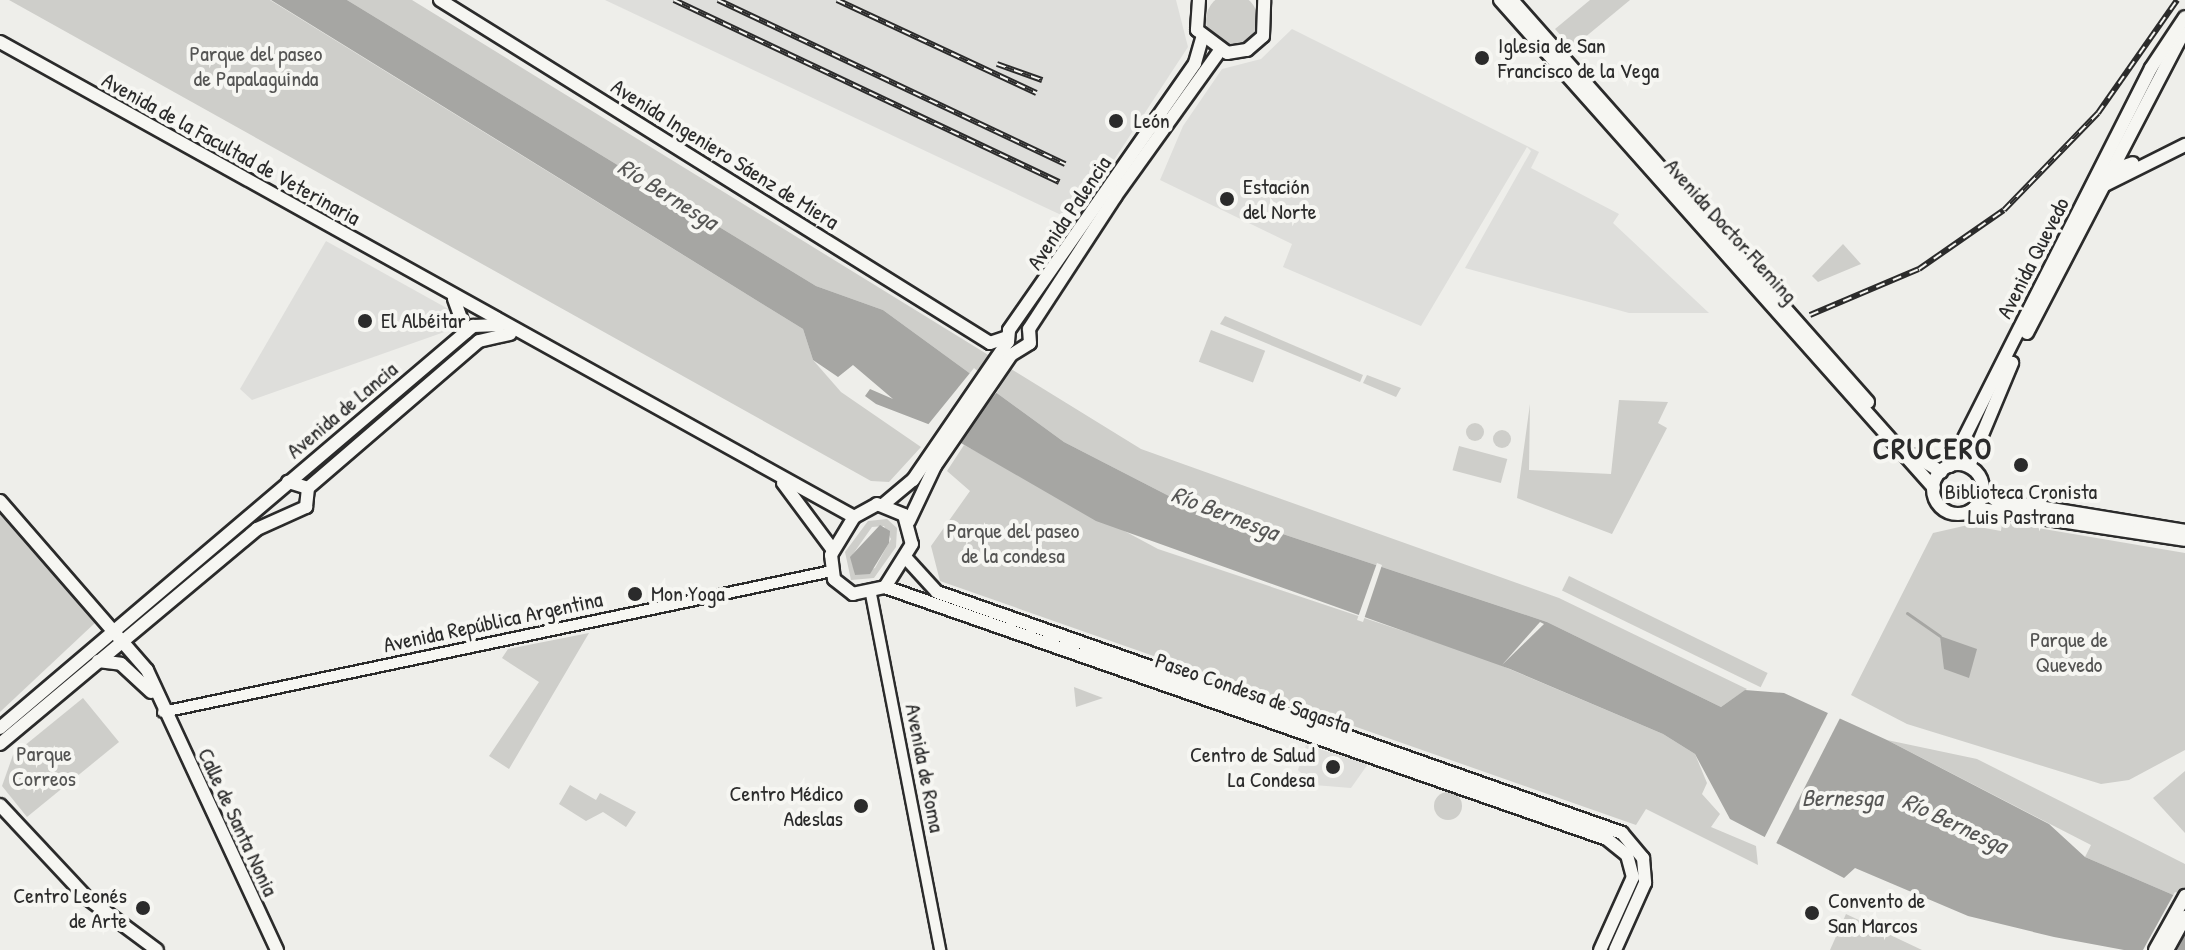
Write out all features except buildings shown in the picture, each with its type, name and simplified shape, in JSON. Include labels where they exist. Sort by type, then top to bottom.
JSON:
[{"type":"main road","name":"Avenida Ingeniero Sáenz de Miera","points":[[440,0],[990,343]]},
{"type":"main road","points":[[1199,0],[1195,20],[1202,39],[1219,52],[1256,44],[1269,19],[1264,0]]},
{"type":"main road","name":"Avenida Doctor Fleming","points":[[1500,0],[1934,488]]},
{"type":"main road","name":"Avenida Doctor Fleming","points":[[1512,0],[1922,465],[1945,469]]},
{"type":"main road","points":[[2111,171],[2155,72],[2185,17]]},
{"type":"main road","points":[[2155,72],[2185,31]]},
{"type":"main road","name":"Avenida Palencia","points":[[884,504],[913,480],[942,445],[1010,342],[1015,325],[1195,63],[1202,39]]},
{"type":"main road","name":"Avenida de la Facultad de Veterinaria","points":[[0,42],[443,291],[476,306],[778,478],[854,517]]},
{"type":"main road","name":"Avenida Palencia","points":[[1010,342],[1030,343],[1029,329],[1115,197],[1219,52]]},
{"type":"main road","name":"Avenida Quevedo","points":[[1969,466],[1995,398],[2086,221],[2100,180],[2155,72]]},
{"type":"main road","points":[[2100,180],[2185,145]]},
{"type":"main road","points":[[2122,150],[2133,163]]},
{"type":"main road","points":[[2100,180],[2111,171],[2157,159]]},
{"type":"main road","name":"Avenida Quevedo","points":[[1945,469],[2084,201],[2100,180]]},
{"type":"main road","points":[[2084,201],[2086,221]]},
{"type":"main road","name":"Avenida de la Facultad de Veterinaria","points":[[443,291],[484,321],[555,353]]},
{"type":"main road","points":[[454,299],[466,314],[466,332]]},
{"type":"main road","points":[[476,306],[484,321],[479,341]]},
{"type":"main road","points":[[484,321],[529,336]]},
{"type":"main road","name":"Avenida de Lancia","points":[[0,728],[466,332],[484,321]]},
{"type":"main road","points":[[1015,325],[1029,329]]},
{"type":"main road","name":"Avenida de Lancia","points":[[0,744],[279,515],[306,507],[308,488],[479,341],[510,334]]},
{"type":"main road","points":[[992,368],[990,343],[1010,342]]},
{"type":"main road","name":"Avenida Palencia","points":[[909,521],[942,445]]},
{"type":"main road","points":[[2185,531],[1996,500],[1983,491],[1969,466],[1945,469],[1934,488],[1946,511],[1974,508],[2185,540]]},
{"type":"main road","name":"Avenida de la Facultad de Veterinaria","points":[[778,478],[819,522],[833,550]]},
{"type":"main road","name":"Avenida de Lancia","points":[[288,482],[308,488]]},
{"type":"main road","points":[[1974,508],[1983,491]]},
{"type":"main road","points":[[273,495],[279,515]]},
{"type":"main road","name":"Calle de Santa Nonia","points":[[0,501],[124,641],[157,699],[277,950]]},
{"type":"main road","points":[[884,504],[909,521],[905,557],[885,587],[871,594],[845,590],[832,571],[833,550],[854,517],[884,504]]},
{"type":"main road","name":"Paseo Condesa de Sagasta","points":[[905,557],[937,592],[1609,833]]},
{"type":"main road","name":"Paseo Condesa de Sagasta","points":[[885,587],[1609,833]]},
{"type":"main road","points":[[101,660],[114,630]]},
{"type":"main road","points":[[75,665],[101,660],[137,675],[157,699]]},
{"type":"main road","points":[[0,805],[87,898],[157,950]]},
{"type":"main road","points":[[1600,950],[1633,877],[1627,855],[1609,833]]},
{"type":"main road","points":[[1609,833],[1638,847],[1646,871],[1615,950]]},
{"type":"main road","points":[[2155,950],[2185,896]]},
{"type":"main road","points":[[2167,950],[2185,917]]},
{"type":"street","name":"Avenida República Argentina","points":[[163,712],[832,571]]},
{"type":"street","name":"Avenida de Roma","points":[[871,594],[940,950]]},
{"type":"shaded area","points":[[605,0],[1176,0],[1188,47],[1074,221]]},
{"type":"shaded area","points":[[1292,29],[1539,152],[1531,168],[1619,214],[1613,223],[1709,313],[1629,313],[1465,268],[1531,151],[1527,147],[1421,326],[1283,267],[1292,244],[1160,180],[1183,126],[1222,69],[1261,59]]},
{"type":"shaded area","name":"El Albéitar","points":[[326,241],[452,311],[450,330],[252,400],[240,389]]},
{"type":"shaded area","name":"Centro de Salud La Condesa","points":[[1306,745],[1368,764],[1351,788],[1314,785],[1298,770]]},
{"type":"green space","points":[[1232,-6],[1250,2],[1258,20],[1250,38],[1232,46],[1214,38],[1206,20],[1214,2]]},
{"type":"green space","name":"Parque del paseo de Papalaguinda","points":[[9,0],[270,0],[803,329],[813,360],[841,392],[921,447],[889,482],[871,481]]},
{"type":"green space","points":[[347,0],[412,0],[1141,449],[1559,598],[1747,689],[1721,707],[1547,622],[1169,496],[1064,442],[883,310],[816,286]]},
{"type":"green space","points":[[1590,0],[1630,0],[1572,48],[1555,29]]},
{"type":"green space","points":[[1843,244],[1861,264],[1818,282],[1812,276]]},
{"type":"green space","points":[[1225,316],[1363,375],[1360,382],[1220,324]]},
{"type":"green space","points":[[1211,330],[1265,351],[1253,383],[1199,362]]},
{"type":"green space","points":[[1367,375],[1401,388],[1396,397],[1363,383]]},
{"type":"green space","points":[[1619,400],[1668,402],[1658,423],[1667,428],[1612,534],[1517,498],[1530,404],[1529,470],[1611,474]]},
{"type":"green space","points":[[1475,423],[1484,432],[1475,441],[1466,432]]},
{"type":"green space","points":[[1502,430],[1511,439],[1502,448],[1493,439]]},
{"type":"green space","name":"Parque del paseo de la condesa","points":[[964,445],[1158,549],[1481,657],[1663,734],[1695,754],[1707,783],[1702,794],[1720,814],[1711,827],[1756,846],[1758,865],[1646,809],[1636,825],[940,581],[931,546],[970,491],[947,471]]},
{"type":"green space","points":[[1459,446],[1507,459],[1501,483],[1453,470]]},
{"type":"green space","points":[[0,514],[97,621],[0,712]]},
{"type":"green space","points":[[887,519],[897,528],[896,547],[874,578],[851,580],[845,552],[868,521]],"holes":[[[884,526],[891,539],[875,568],[855,575],[853,554],[872,527]]]},
{"type":"green space","name":"Parque de Quevedo","points":[[2002,522],[2185,553],[2185,750],[2129,780],[2101,784],[1907,724],[1851,695],[1933,533],[1968,525],[2001,531]]},
{"type":"green space","points":[[1569,576],[1768,673],[1761,687],[1562,590]]},
{"type":"green space","points":[[589,633],[509,769],[489,756],[539,682],[502,658],[508,649]]},
{"type":"green space","points":[[1074,687],[1103,698],[1076,707]]},
{"type":"green space","name":"Parque Correos","points":[[83,698],[119,742],[27,817],[2,786],[13,755]]},
{"type":"green space","points":[[1887,740],[1977,759],[2185,864],[2185,900],[2085,857],[2091,845]]},
{"type":"green space","points":[[2185,771],[2185,833],[2153,798]]},
{"type":"green space","points":[[570,785],[596,800],[600,793],[636,812],[626,827],[603,812],[586,821],[559,804]]},
{"type":"green space","points":[[1448,792],[1458,796],[1462,806],[1458,816],[1448,820],[1438,816],[1434,806],[1438,796]]},
{"type":"green space","points":[[1846,914],[1922,950],[1830,950]]},
{"type":"water","name":"Bernesga","points":[[271,0],[347,0],[816,286],[883,310],[1064,442],[1169,496],[1547,622],[1721,707],[1745,690],[1784,693],[1887,740],[2049,824],[2085,857],[2185,900],[2185,950],[2124,950],[2054,937],[1968,916],[1855,868],[1844,878],[1730,819],[1695,754],[1663,734],[1510,669],[1096,521],[928,424],[876,404],[865,396],[870,389],[893,399],[853,365],[838,377],[813,360],[803,329]]},
{"type":"water","points":[[880,525],[890,531],[889,543],[870,574],[855,575],[850,557]]},
{"type":"water","points":[[1940,636],[1977,649],[1969,678],[1944,669]]},
{"type":"pier","points":[[974,368],[1000,389],[952,448],[926,427]]},
{"type":"pier","points":[[1377,563],[1382,565],[1363,622],[1357,620]]},
{"type":"pier","points":[[1540,622],[1544,624],[1502,665]]},
{"type":"pier","points":[[1830,709],[1842,715],[1775,845],[1764,839]]},
{"type":"pier","points":[[2175,892],[2185,896],[2185,934],[2177,950],[2143,950]]},
{"type":"waterway","points":[[1907,613],[1940,636]]},
{"type":"railway","points":[[674,0],[1059,182]]},
{"type":"railway","points":[[718,0],[1065,164]]},
{"type":"railway","points":[[837,0],[1036,93]]},
{"type":"railway","points":[[1810,315],[1919,269],[2004,210],[2098,113],[2177,0]]},
{"type":"railway","points":[[997,64],[1042,80]]},
{"type":"place","name":"Iglesia de San Francisco de la Vega","points":[[1482,58]]},
{"type":"place","name":"León","points":[[1116,121]]},
{"type":"place","name":"Estación del Norte","points":[[1227,199]]},
{"type":"place","name":"El Albéitar","points":[[365,321]]},
{"type":"place","name":"Biblioteca Cronista Luis Pastrana","points":[[2021,465]]},
{"type":"place","name":"Mon Yoga","points":[[635,594]]},
{"type":"place","name":"Centro de Salud La Condesa","points":[[1333,767]]},
{"type":"place","name":"Centro Médico Adeslas","points":[[861,806]]},
{"type":"place","name":"Centro Leonés de Arte","points":[[143,908]]},
{"type":"place","name":"Convento de San Marcos","points":[[1812,913]]},
{"type":"district","name":"CRUCERO","points":[[1933,448]]},
{"type":"water label","name":"Río Bernesga","points":[[668,194]]},
{"type":"water label","name":"Río Bernesga","points":[[1225,513]]},
{"type":"water label","name":"Río Bernesga","points":[[1955,823]]}]
